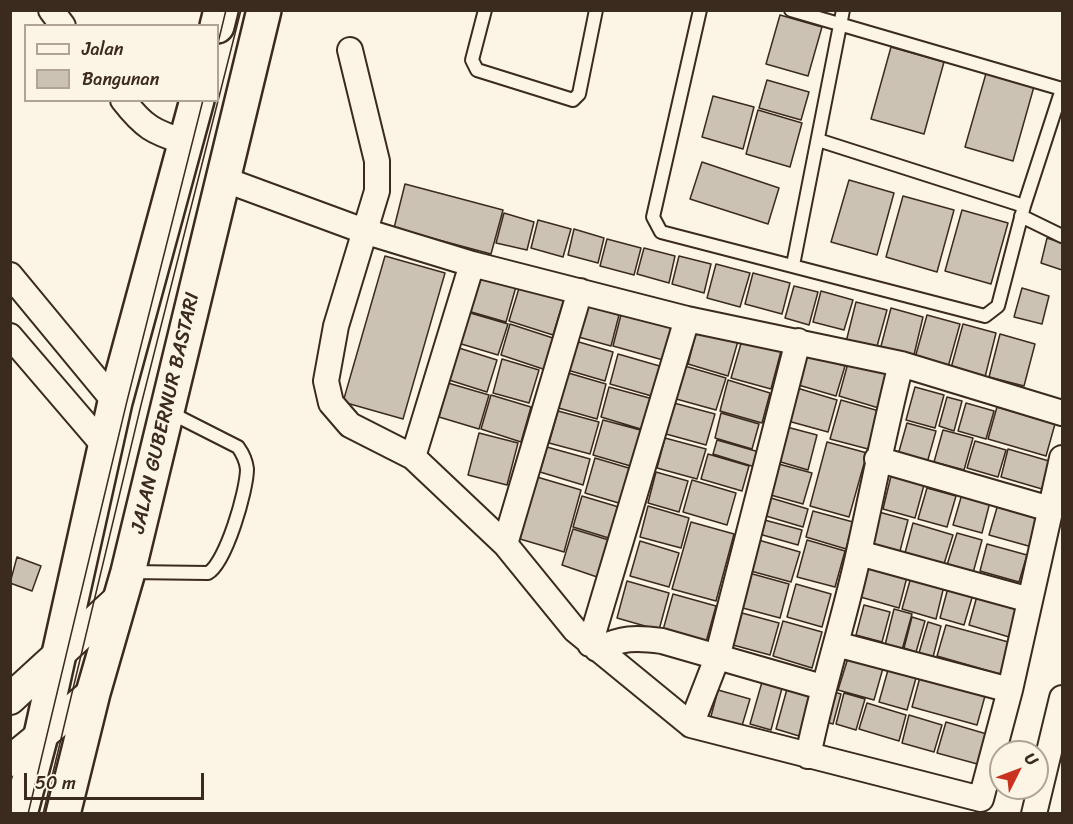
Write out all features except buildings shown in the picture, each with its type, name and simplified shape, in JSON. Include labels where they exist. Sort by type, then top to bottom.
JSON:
[{"type":"highway","name":"JALAN GUBERNUR BASTARI","points":[[63,813],[123,586],[264,10]]},
{"type":"highway","points":[[20,813],[40,735],[115,402],[196,102]]},
{"type":"street","points":[[51,10],[62,24]]},
{"type":"street","points":[[350,50],[377,161],[377,191],[336,326],[326,381],[331,403],[350,425],[413,457],[505,544],[575,630],[691,726],[990,806],[1010,690],[1062,458]]},
{"type":"street","points":[[125,102],[142,125],[158,134],[185,142]]},
{"type":"street","points":[[223,179],[364,231],[472,264],[687,319],[901,364],[1062,413]]},
{"type":"street","points":[[413,457],[472,264]]},
{"type":"street","points":[[10,275],[115,402]]},
{"type":"street","points":[[505,544],[580,291]]},
{"type":"street","points":[[593,646],[687,319]]},
{"type":"street","points":[[10,336],[106,448]]},
{"type":"street","points":[[691,726],[717,658],[798,341]]},
{"type":"street","points":[[808,756],[822,687],[836,644],[859,553],[877,459],[901,364]]},
{"type":"street","points":[[877,459],[1050,509]]},
{"type":"street","points":[[859,553],[1030,600]]},
{"type":"street","points":[[10,699],[58,656],[123,586]]},
{"type":"street","points":[[593,646],[636,637],[662,641],[822,687]]},
{"type":"street","points":[[836,644],[1010,690]]},
{"type":"street","points":[[10,761],[93,693]]},
{"type":"street","points":[[1034,813],[1058,736],[1062,698]]},
{"type":"lane","points":[[485,10],[472,60],[477,70],[573,100],[579,94],[596,10]]},
{"type":"lane","points":[[700,10],[653,217],[661,232],[985,316],[998,306],[1022,211],[1062,89],[791,10]]},
{"type":"lane","points":[[793,266],[843,10]]},
{"type":"lane","points":[[818,140],[1022,211],[1062,236]]},
{"type":"lane","points":[[123,586],[208,573],[219,564],[238,512],[247,471],[245,457],[238,447],[166,411]]},
{"type":"tram line","points":[[219,39],[226,10]]},
{"type":"tram line","points":[[219,97],[241,10]]},
{"type":"tram line","points":[[28,814],[127,401],[202,102]]},
{"type":"tram line","points":[[43,814],[141,405],[218,102]]}]
